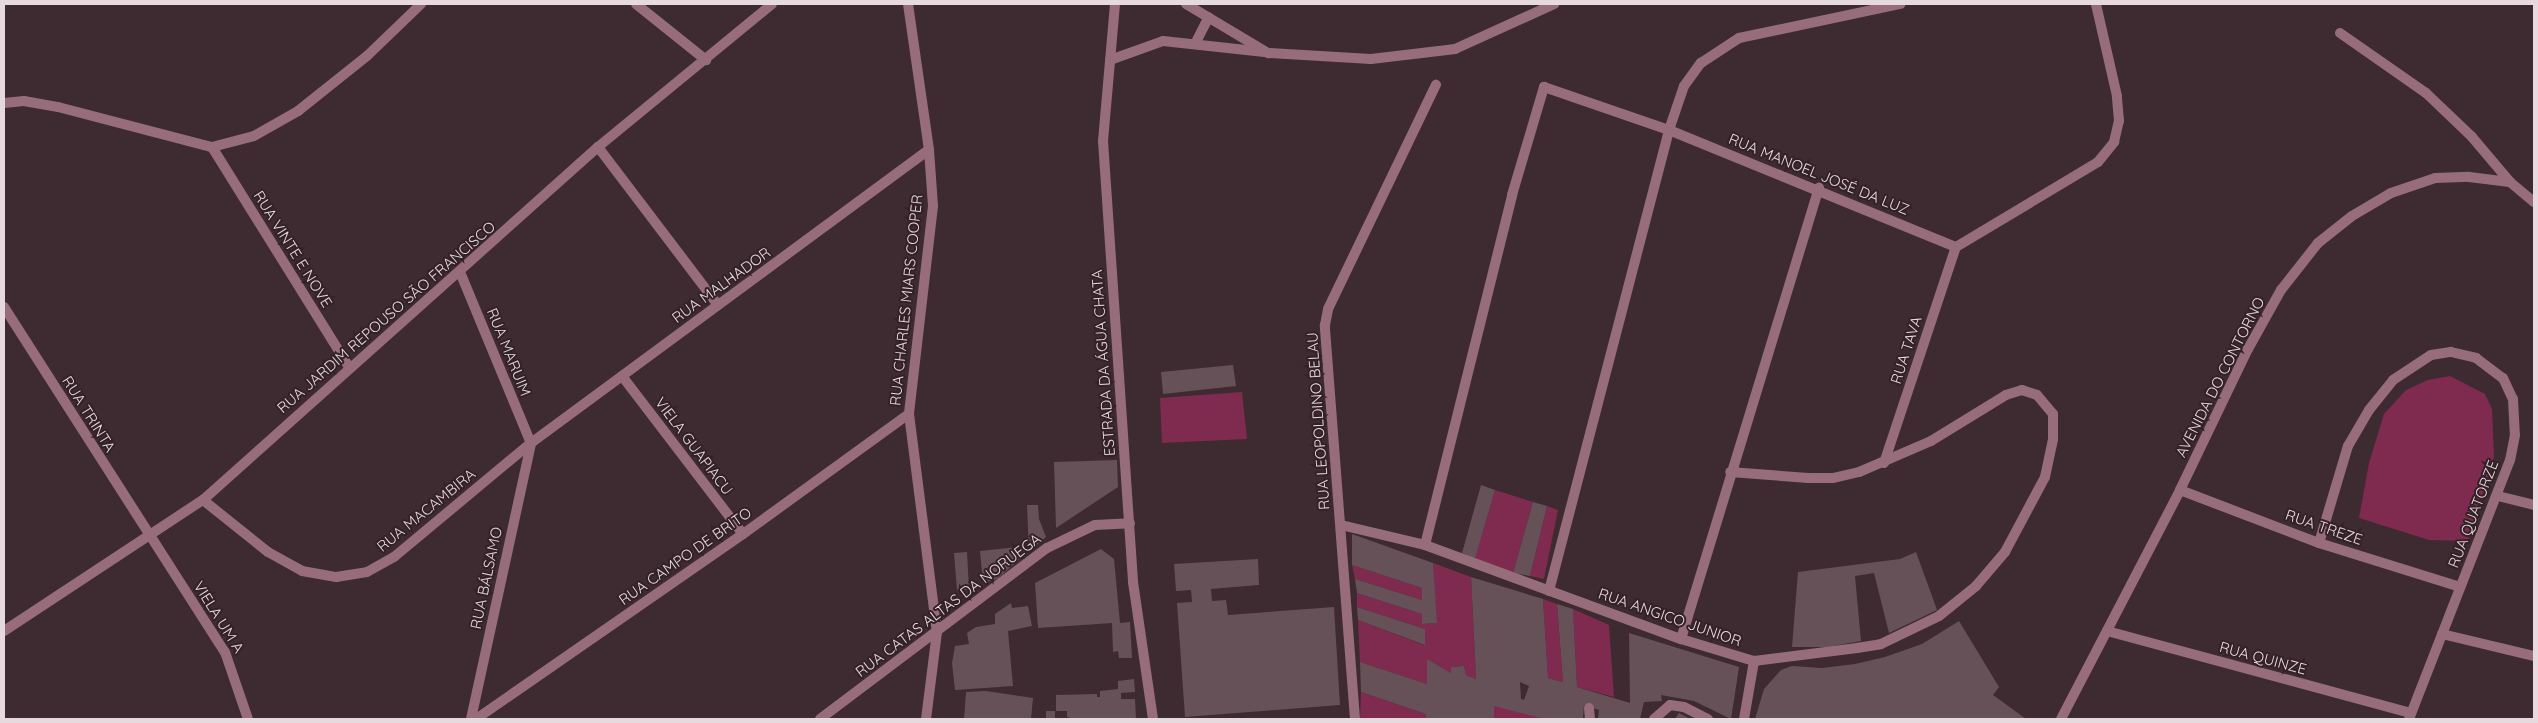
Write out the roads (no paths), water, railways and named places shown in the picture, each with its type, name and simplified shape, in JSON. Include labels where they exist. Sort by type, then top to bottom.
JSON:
[{"type":"street","points":[[4,103],[24,101],[58,107],[212,147],[254,136],[298,111],[366,56],[420,4]]},
{"type":"street","points":[[636,4],[706,60]]},
{"type":"street","name":"RUA JARDIM REPOUSO SÃO FRANCISCO","points":[[4,631],[203,500],[349,367],[460,272],[598,147],[772,4]]},
{"type":"street","name":"RUA CHARLES MIARS COOPER","points":[[908,4],[929,150],[934,206],[910,414],[937,632],[926,719]]},
{"type":"street","name":"ESTRADA DA ÁGUA CHATA","points":[[1115,4],[1103,141],[1133,582],[1153,719]]},
{"type":"street","points":[[1186,4],[1268,52]]},
{"type":"street","points":[[1110,60],[1163,41],[1268,52],[1371,59],[1444,52],[1554,4]]},
{"type":"street","points":[[1549,591],[1669,130],[1684,86],[1700,63],[1718,48],[1739,38],[1900,4]]},
{"type":"street","points":[[1956,246],[2098,162],[2114,142],[2119,121],[2117,96],[2096,4]]},
{"type":"street","points":[[1195,44],[1209,17]]},
{"type":"street","points":[[2340,33],[2426,93],[2472,137],[2510,182],[2534,202]]},
{"type":"street","name":"RUA LEOPOLDINO BELAU","points":[[1354,719],[1325,325],[1328,310],[1436,85]]},
{"type":"street","name":"RUA MANOEL JOSÉ DA LUZ","points":[[1425,545],[1512,195],[1544,87],[1669,130],[1819,188],[1956,246]]},
{"type":"street","name":"RUA VINTE E NOVE","points":[[212,147],[349,367]]},
{"type":"street","points":[[598,147],[718,305]]},
{"type":"street","name":"RUA MALHADOR","points":[[531,443],[929,150]]},
{"type":"street","name":"AVENIDA DO CONTORNO","points":[[2062,719],[2180,490],[2248,349],[2281,290],[2318,243],[2352,216],[2390,193],[2435,178],[2469,177],[2510,182]]},
{"type":"street","points":[[1681,639],[1730,472],[1819,188]]},
{"type":"street","name":"RUA TAVA","points":[[1884,463],[1956,246]]},
{"type":"street","name":"RUA MARUIM","points":[[460,272],[531,443]]},
{"type":"street","name":"RUA TRINTA","points":[[4,306],[149,537]]},
{"type":"street","name":"RUA QUATORZE","points":[[2319,543],[2348,446],[2369,410],[2393,380],[2431,355],[2451,352],[2476,358],[2492,367],[2503,378],[2510,392],[2515,435],[2498,496],[2410,716]]},
{"type":"street","name":"VIELA GUAPIACU","points":[[622,376],[743,534]]},
{"type":"street","name":"RUA ANGICO JUNIOR","points":[[1340,525],[1425,545],[1681,639],[1754,661],[1881,644],[1939,616],[1976,586],[2005,552],[2045,476],[2053,439],[2053,414],[2037,395],[2022,390],[2006,395],[1931,441],[1884,463]]},
{"type":"street","name":"RUA CAMPO DE BRITO","points":[[476,719],[743,534],[910,414]]},
{"type":"street","name":"RUA MACAMBIRA","points":[[203,500],[268,552],[302,571],[336,578],[368,572],[394,557],[531,443]]},
{"type":"street","name":"RUA BÁLSAMO","points":[[471,719],[531,443]]},
{"type":"street","points":[[1730,472],[1833,478],[1884,463]]},
{"type":"street","name":"RUA TREZE","points":[[2180,490],[2319,543],[2460,587]]},
{"type":"street","points":[[2498,496],[2534,505]]},
{"type":"street","name":"RUA CATAS ALTAS DA NORUEGA","points":[[820,719],[1047,548],[1095,525],[1130,523]]},
{"type":"street","name":"VIELA UM A","points":[[149,537],[225,652],[248,719]]},
{"type":"street","name":"RUA QUINZE","points":[[2107,631],[2410,716]]},
{"type":"street","points":[[2442,634],[2534,656]]},
{"type":"street","points":[[1744,719],[1754,661]]},
{"type":"street","points":[[1654,719],[1670,705],[1684,707],[1708,719]]}]
